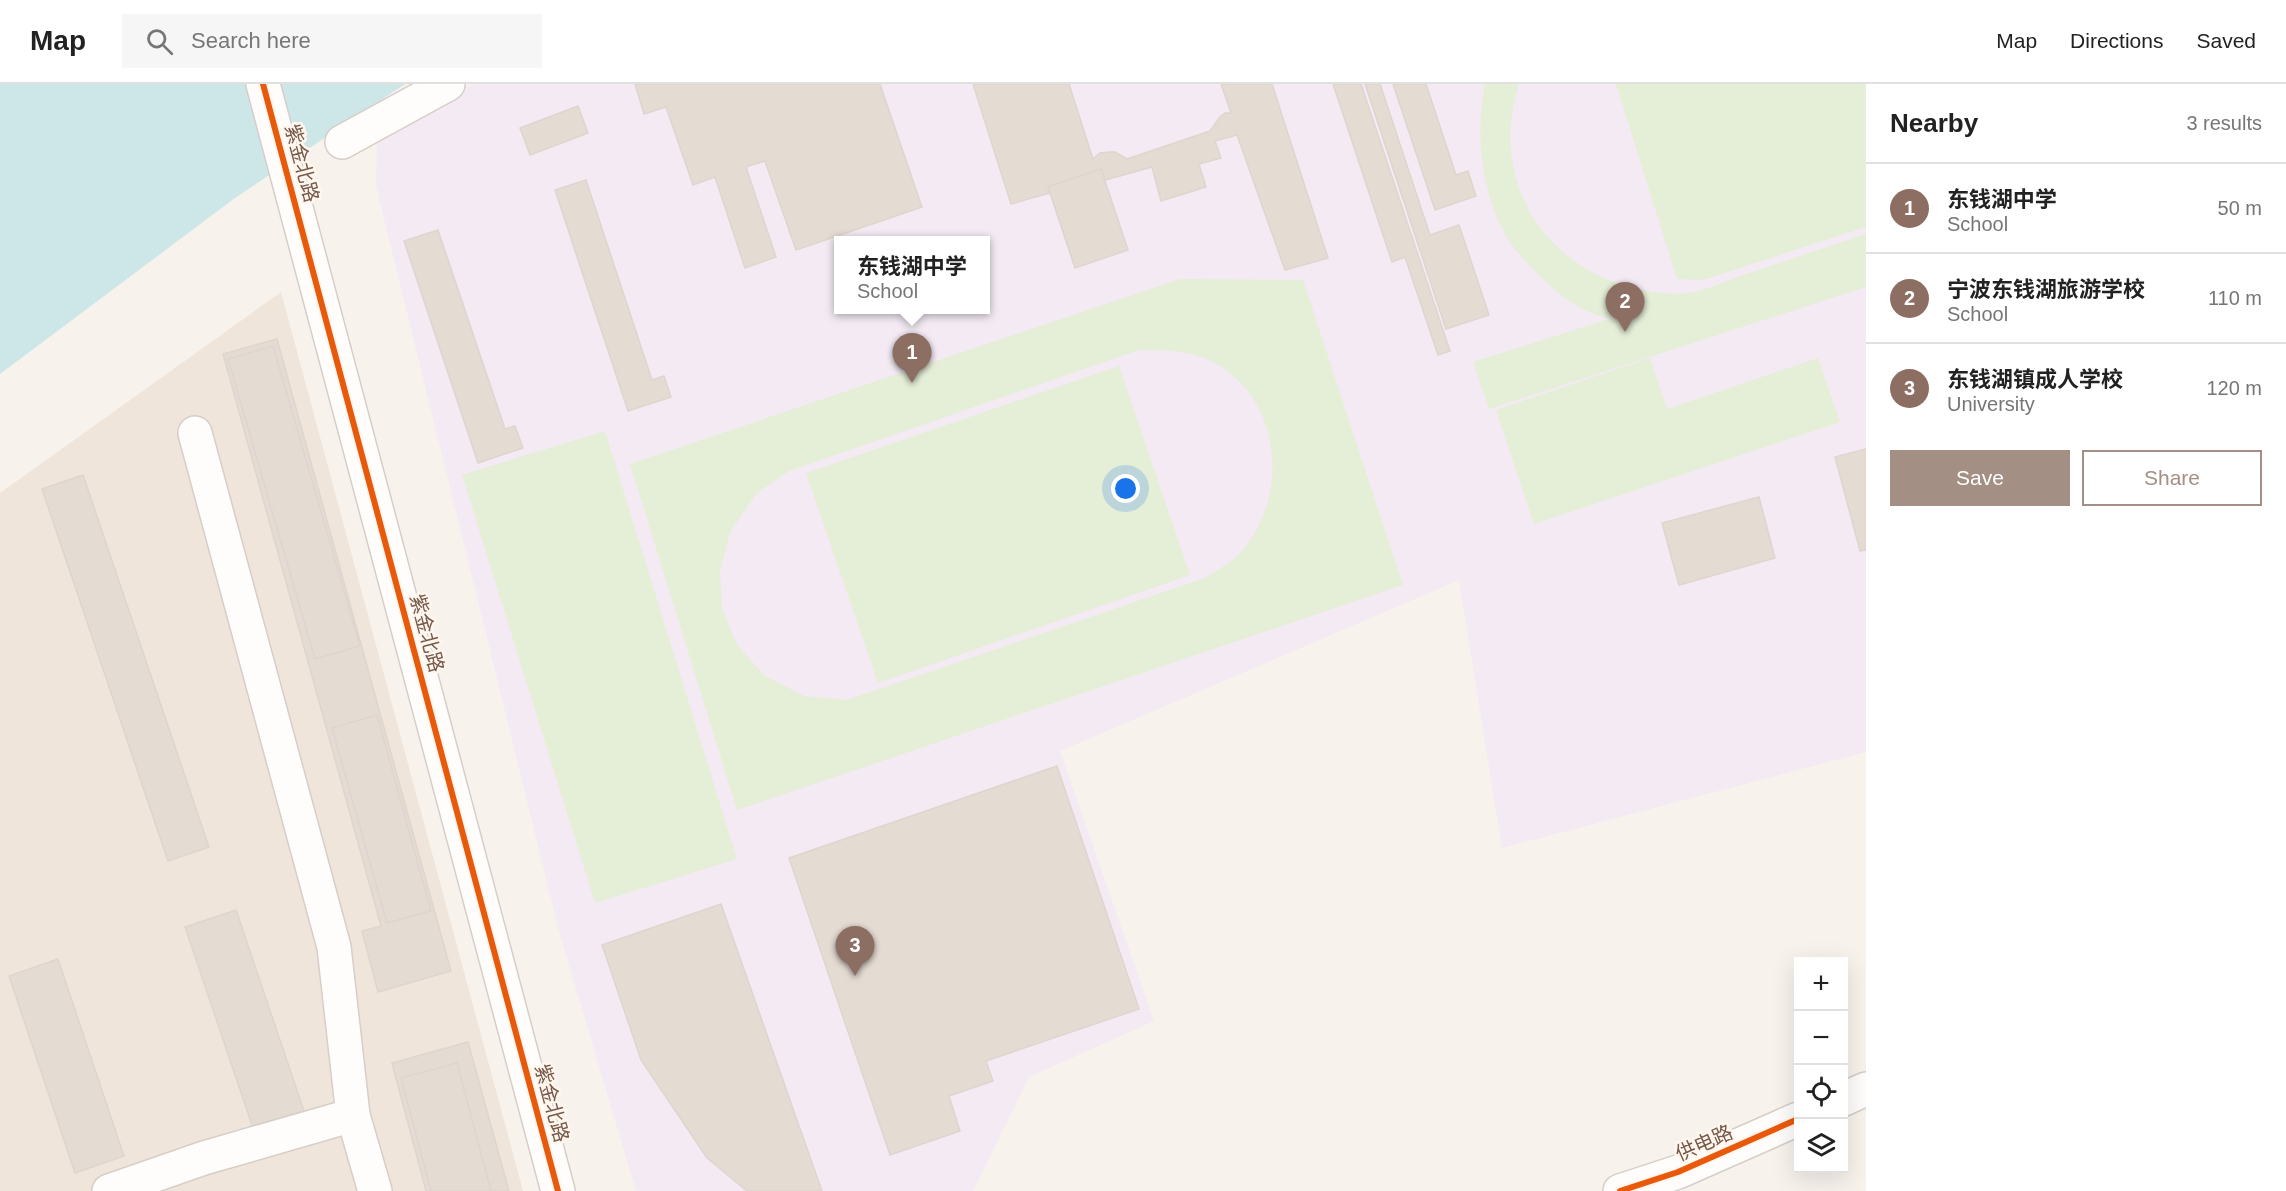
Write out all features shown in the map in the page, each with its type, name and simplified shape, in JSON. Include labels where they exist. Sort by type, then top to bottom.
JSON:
[{"type":"street","name":"紫金北路","points":[[263,84],[558,1191]]},
{"type":"street","points":[[342,142],[448,84]]},
{"type":"street","points":[[195,433],[334,947],[353,1115],[375,1191]]},
{"type":"street","points":[[1848,1097],[1866,1089]]},
{"type":"street","points":[[109,1191],[204,1158],[353,1115]]},
{"type":"street","name":"供电路","points":[[1630,1189],[1681,1182],[1794,1121]]},
{"type":"shaded area","points":[[474,84],[1866,84],[1866,752],[1502,848],[1459,580],[1060,751],[1154,1021],[1029,1077],[973,1191],[636,1191],[559,931],[376,186],[377,141]]},
{"type":"shaded area","points":[[281,292],[523,1191],[0,1191],[0,493]]},
{"type":"green space","points":[[1485,84],[1519,84],[1511,118],[1511,151],[1517,183],[1530,212],[1548,238],[1572,259],[1601,276],[1647,291],[1688,293],[1866,234],[1866,287],[1489,409],[1473,362],[1609,319],[1577,306],[1555,290],[1519,255],[1503,230],[1494,211],[1483,169],[1480,126]]},
{"type":"green space","points":[[1616,84],[1866,84],[1866,227],[1703,280],[1677,279]]},
{"type":"green space","points":[[1180,279],[1303,280],[1403,585],[737,810],[630,464]],"holes":[[[1139,350],[1185,353],[1211,361],[1234,377],[1252,397],[1264,421],[1271,448],[1272,475],[1268,502],[1258,528],[1242,551],[1230,562],[1205,578],[847,700],[804,696],[765,676],[737,645],[722,608],[720,572],[730,532],[757,493],[789,471]]]},
{"type":"green space","points":[[1650,358],[1667,409],[1818,358],[1840,422],[1534,524],[1496,410]]},
{"type":"green space","points":[[1119,366],[1190,575],[878,683],[806,473]]},
{"type":"green space","points":[[605,431],[737,859],[595,903],[462,475]]},
{"type":"water","points":[[0,84],[405,84],[235,198],[0,374]]},
{"type":"building","points":[[635,84],[880,84],[922,207],[796,250],[765,161],[746,167],[776,257],[745,268],[715,177],[693,185],[666,107],[644,114]]},
{"type":"building","points":[[973,84],[1069,84],[1093,159],[1100,153],[1115,152],[1127,159],[1210,131],[1220,117],[1225,113],[1231,113],[1221,84],[1272,84],[1328,258],[1285,270],[1237,135],[1215,141],[1221,158],[1199,164],[1206,187],[1161,201],[1152,167],[1105,180],[1101,169],[1048,187],[1050,193],[1011,204]]},
{"type":"building","points":[[1333,84],[1361,84],[1450,351],[1438,355],[1405,257],[1392,262]]},
{"type":"building","points":[[1365,84],[1380,84],[1430,235],[1459,225],[1489,315],[1446,329]]},
{"type":"building","points":[[1393,84],[1426,84],[1456,175],[1468,171],[1476,196],[1435,210]]},
{"type":"building","points":[[578,106],[588,133],[530,155],[520,128]]},
{"type":"building","points":[[1101,169],[1128,250],[1075,268],[1048,187]]},
{"type":"building","points":[[586,180],[652,380],[664,376],[671,397],[628,411],[555,190]]},
{"type":"building","points":[[438,230],[505,429],[515,426],[523,448],[478,463],[404,241]]},
{"type":"building","points":[[277,339],[451,971],[378,992],[362,931],[381,926],[223,354]]},
{"type":"building","points":[[273,346],[360,646],[315,659],[228,359]]},
{"type":"building","points":[[1866,449],[1866,550],[1860,551],[1835,457]]},
{"type":"building","points":[[83,475],[209,847],[168,861],[42,489]]},
{"type":"building","points":[[1759,497],[1775,558],[1679,585],[1662,523]]},
{"type":"building","points":[[377,715],[431,911],[387,923],[332,728]]},
{"type":"building","points":[[1057,766],[1139,1009],[986,1061],[993,1081],[949,1096],[960,1131],[890,1155],[789,858]]},
{"type":"building","points":[[721,904],[822,1191],[747,1191],[707,1158],[641,1060],[602,945]]},
{"type":"building","points":[[236,910],[304,1111],[253,1128],[185,927]]},
{"type":"building","points":[[58,959],[124,1156],[75,1173],[9,976]]},
{"type":"building","points":[[468,1042],[509,1191],[426,1191],[392,1063]]},
{"type":"building","points":[[457,1063],[491,1191],[431,1191],[401,1078]]},
{"type":"cycle path","points":[[263,84],[558,1191]]},
{"type":"cycle path","points":[[1620,1191],[1678,1172],[1794,1121]]},
{"type":"place","name":"宁波东钱湖旅游学校","points":[[1625,332]]},
{"type":"place","name":"东钱湖中学","points":[[912,383]]},
{"type":"place","name":"东钱湖镇成人学校","points":[[855,976]]}]
